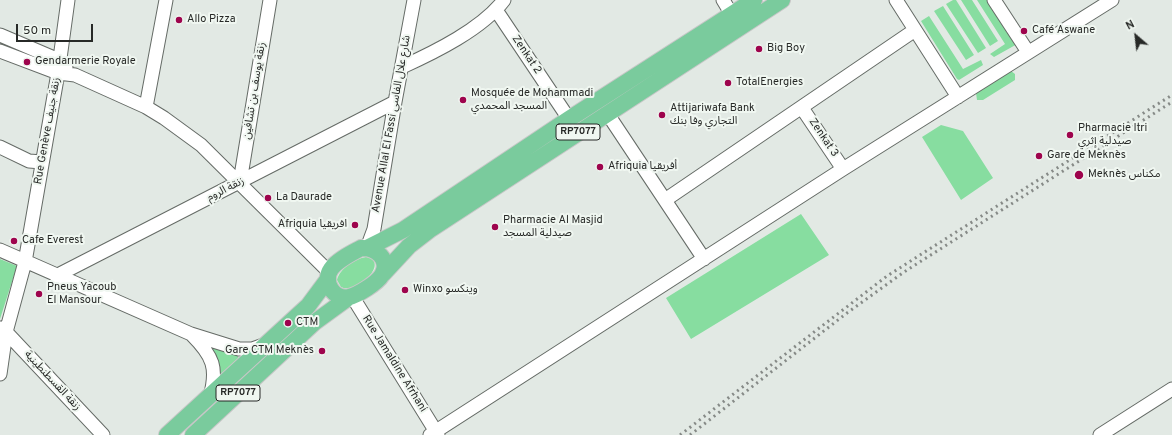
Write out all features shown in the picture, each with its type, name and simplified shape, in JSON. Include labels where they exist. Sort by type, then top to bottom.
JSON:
[{"type":"main road","name":"RP7077","points":[[167,435],[308,306],[336,265],[356,251],[367,248],[403,230],[569,119],[754,0]]},
{"type":"main road","name":"RP7077","points":[[193,435],[315,322],[350,297],[379,279],[395,258],[426,232],[782,0]]},
{"type":"main road","points":[[367,248],[373,249],[382,256],[384,268],[383,274]]},
{"type":"main road","points":[[328,276],[331,290],[336,295],[350,297]]},
{"type":"street","name":"Rue Genève زنقة جنيف","points":[[0,374],[3,330],[25,262],[60,67],[68,0]]},
{"type":"street","points":[[146,106],[166,0]]},
{"type":"street","name":"زنقة يوسف بن تشافين","points":[[240,182],[270,0]]},
{"type":"street","name":"Avenue Allal El Fassi شارع علال الفاسي","points":[[367,248],[374,229],[414,0]]},
{"type":"street","points":[[723,0],[732,15]]},
{"type":"street","points":[[896,0],[958,97]]},
{"type":"street","points":[[994,0],[1028,52]]},
{"type":"street","points":[[434,434],[843,169],[1112,0]]},
{"type":"street","points":[[402,66],[436,52],[500,5]]},
{"type":"street","name":"Zenkat 2","points":[[500,5],[569,119]]},
{"type":"street","points":[[665,200],[915,30]]},
{"type":"street","points":[[0,35],[74,75],[146,106],[201,145],[240,182],[328,276]]},
{"type":"street","points":[[0,51],[60,67]]},
{"type":"street","name":"زنقة الروم","points":[[56,276],[395,102]]},
{"type":"street","name":"Zenkat 3","points":[[802,108],[843,169]]},
{"type":"street","points":[[608,113],[704,259]]},
{"type":"street","points":[[0,147],[29,160],[42,162]]},
{"type":"street","points":[[0,250],[56,276],[191,334],[239,349],[252,349],[266,344]]},
{"type":"street","name":"Rue Jamaldine Afrhani","points":[[350,297],[434,434]]},
{"type":"street","name":"زنقة القسطنطينية","points":[[3,330],[103,435]]},
{"type":"street","points":[[191,334],[205,348],[212,361],[214,377],[210,397]]},
{"type":"street","points":[[1100,435],[1172,389]]},
{"type":"green space","points":[[956,0],[986,48],[978,53],[946,4]]},
{"type":"green space","points":[[961,0],[972,0],[998,41],[990,46]]},
{"type":"green space","points":[[977,0],[990,0],[1019,43],[994,57],[990,54],[1005,44]]},
{"type":"green space","points":[[943,6],[974,55],[966,60],[934,11]]},
{"type":"green space","points":[[929,16],[963,69],[981,60],[983,65],[959,80],[957,79],[921,21]]},
{"type":"green space","points":[[1011,71],[1015,74],[1015,80],[983,100],[977,100],[976,93]]},
{"type":"green space","points":[[941,125],[963,131],[993,178],[961,200],[922,137]]},
{"type":"green space","points":[[801,214],[829,255],[691,339],[666,298]]},
{"type":"green space","points":[[366,257],[373,260],[375,265],[373,271],[368,277],[355,286],[347,288],[341,287],[337,280],[341,272],[353,262]]},
{"type":"green space","points":[[0,259],[17,266],[0,319]]},
{"type":"green space","points":[[212,345],[238,356],[238,359],[222,374],[220,373],[218,360],[211,347]]},
{"type":"railway","points":[[680,435],[887,276],[1172,95]]},
{"type":"railway","points":[[690,435],[847,313],[904,272],[1172,102]]},
{"type":"place","name":"Allo Pizza","points":[[179,20]]},
{"type":"place","name":"Café Aswane","points":[[1024,31]]},
{"type":"place","name":"Big Boy","points":[[759,49]]},
{"type":"place","name":"Gendarmerie Royale","points":[[27,62]]},
{"type":"place","name":"TotalEnergies","points":[[728,83]]},
{"type":"place","name":"Mosquée de Mohammadi المسجد المحمدي","points":[[463,100]]},
{"type":"place","name":"Attijariwafa Bank التجاري وفا بنك","points":[[662,115]]},
{"type":"place","name":"Pharmacie Itri صيدلية إثري","points":[[1070,135]]},
{"type":"place","name":"Gare de Meknès","points":[[1039,156]]},
{"type":"place","name":"Afriquia أفريقيا","points":[[600,167]]},
{"type":"place","name":"Meknès مكناس","points":[[1079,175]]},
{"type":"place","name":"La Daurade","points":[[268,198]]},
{"type":"place","name":"Afriquia افريقيا","points":[[355,225]]},
{"type":"place","name":"Pharmacie Al Masjid صيدلية المسجد","points":[[495,227]]},
{"type":"place","name":"Cafe Everest","points":[[14,241]]},
{"type":"place","name":"Winxo وينكسو","points":[[405,290]]},
{"type":"place","name":"Pneus Yacoub El Mansour","points":[[39,294]]},
{"type":"place","name":"CTM","points":[[288,323]]},
{"type":"place","name":"Gare CTM Meknès","points":[[322,351]]}]
